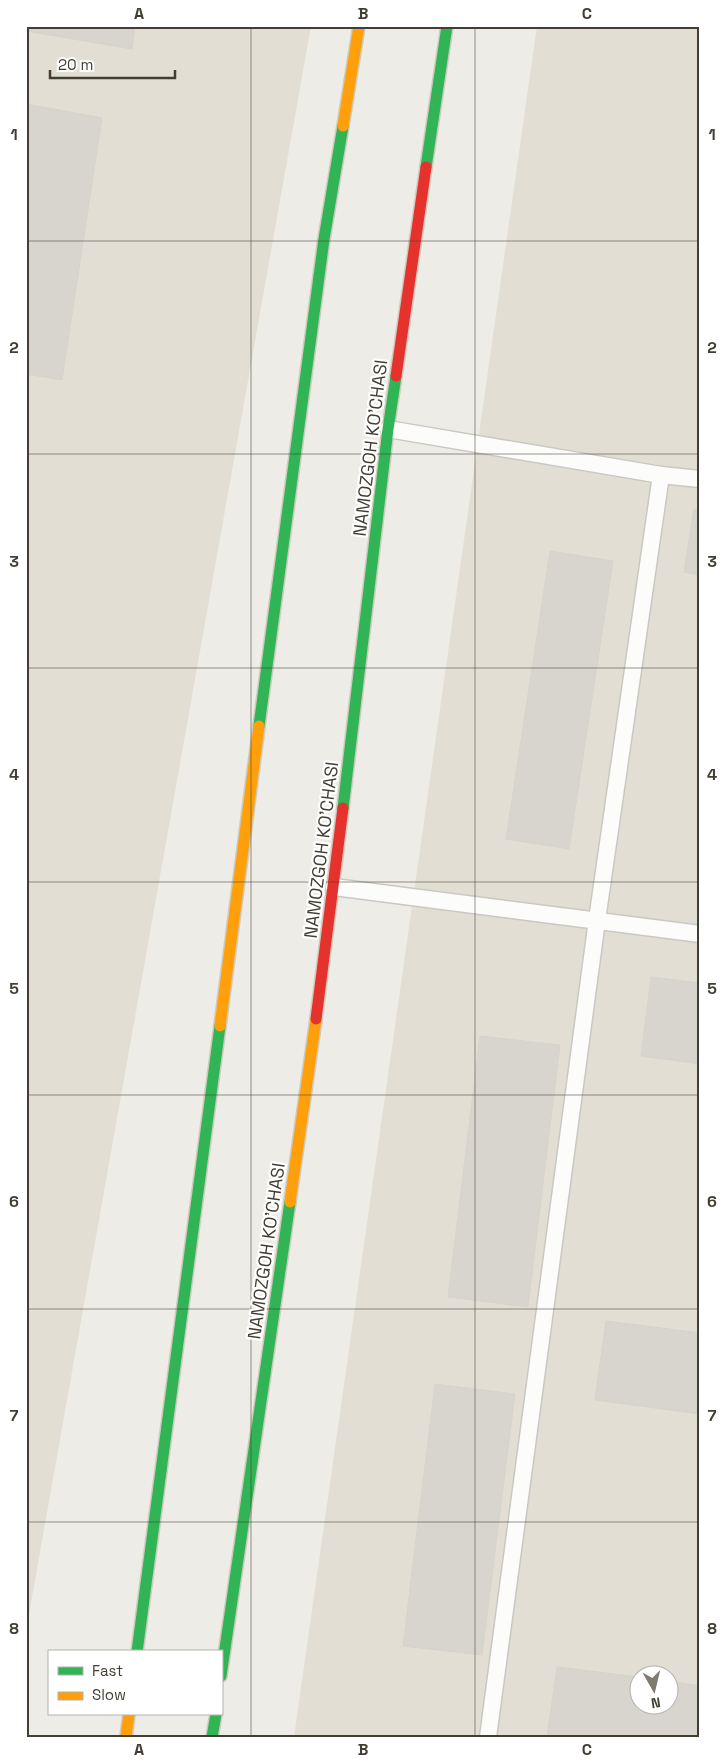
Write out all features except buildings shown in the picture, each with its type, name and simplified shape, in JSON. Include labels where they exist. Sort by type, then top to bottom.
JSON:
[{"type":"main road","points":[[137,1650],[323,249],[359,26]]},
{"type":"main road","name":"NAMOZGOH KO'CHASI","points":[[222,1669],[280,1275],[334,887],[388,429],[447,26]]},
{"type":"main road","points":[[126,1737],[129,1716]]},
{"type":"main road","points":[[212,1737],[216,1716]]},
{"type":"lane","points":[[388,429],[661,475],[700,479]]},
{"type":"lane","points":[[488,1737],[597,920],[661,475]]},
{"type":"lane","points":[[334,887],[700,934]]},
{"type":"shaded area","points":[[26,26],[311,26],[26,1631]]},
{"type":"shaded area","points":[[537,26],[700,26],[700,1737],[294,1737]]},
{"type":"traffic: fast","points":[[426,167],[447,26]]},
{"type":"traffic: fast","points":[[259,726],[324,239],[343,126]]},
{"type":"traffic: fast","points":[[343,808],[396,376]]},
{"type":"traffic: fast","points":[[137,1650],[220,1026]]},
{"type":"traffic: fast","points":[[222,1669],[290,1202]]},
{"type":"traffic: fast","points":[[212,1737],[216,1716]]},
{"type":"traffic: slow","points":[[343,126],[359,26]]},
{"type":"traffic: slow","points":[[220,1026],[259,726]]},
{"type":"traffic: slow","points":[[290,1202],[316,1019]]},
{"type":"traffic: slow","points":[[126,1737],[129,1716]]},
{"type":"traffic: jam","points":[[396,376],[426,167]]},
{"type":"traffic: jam","points":[[316,1019],[343,808]]}]
